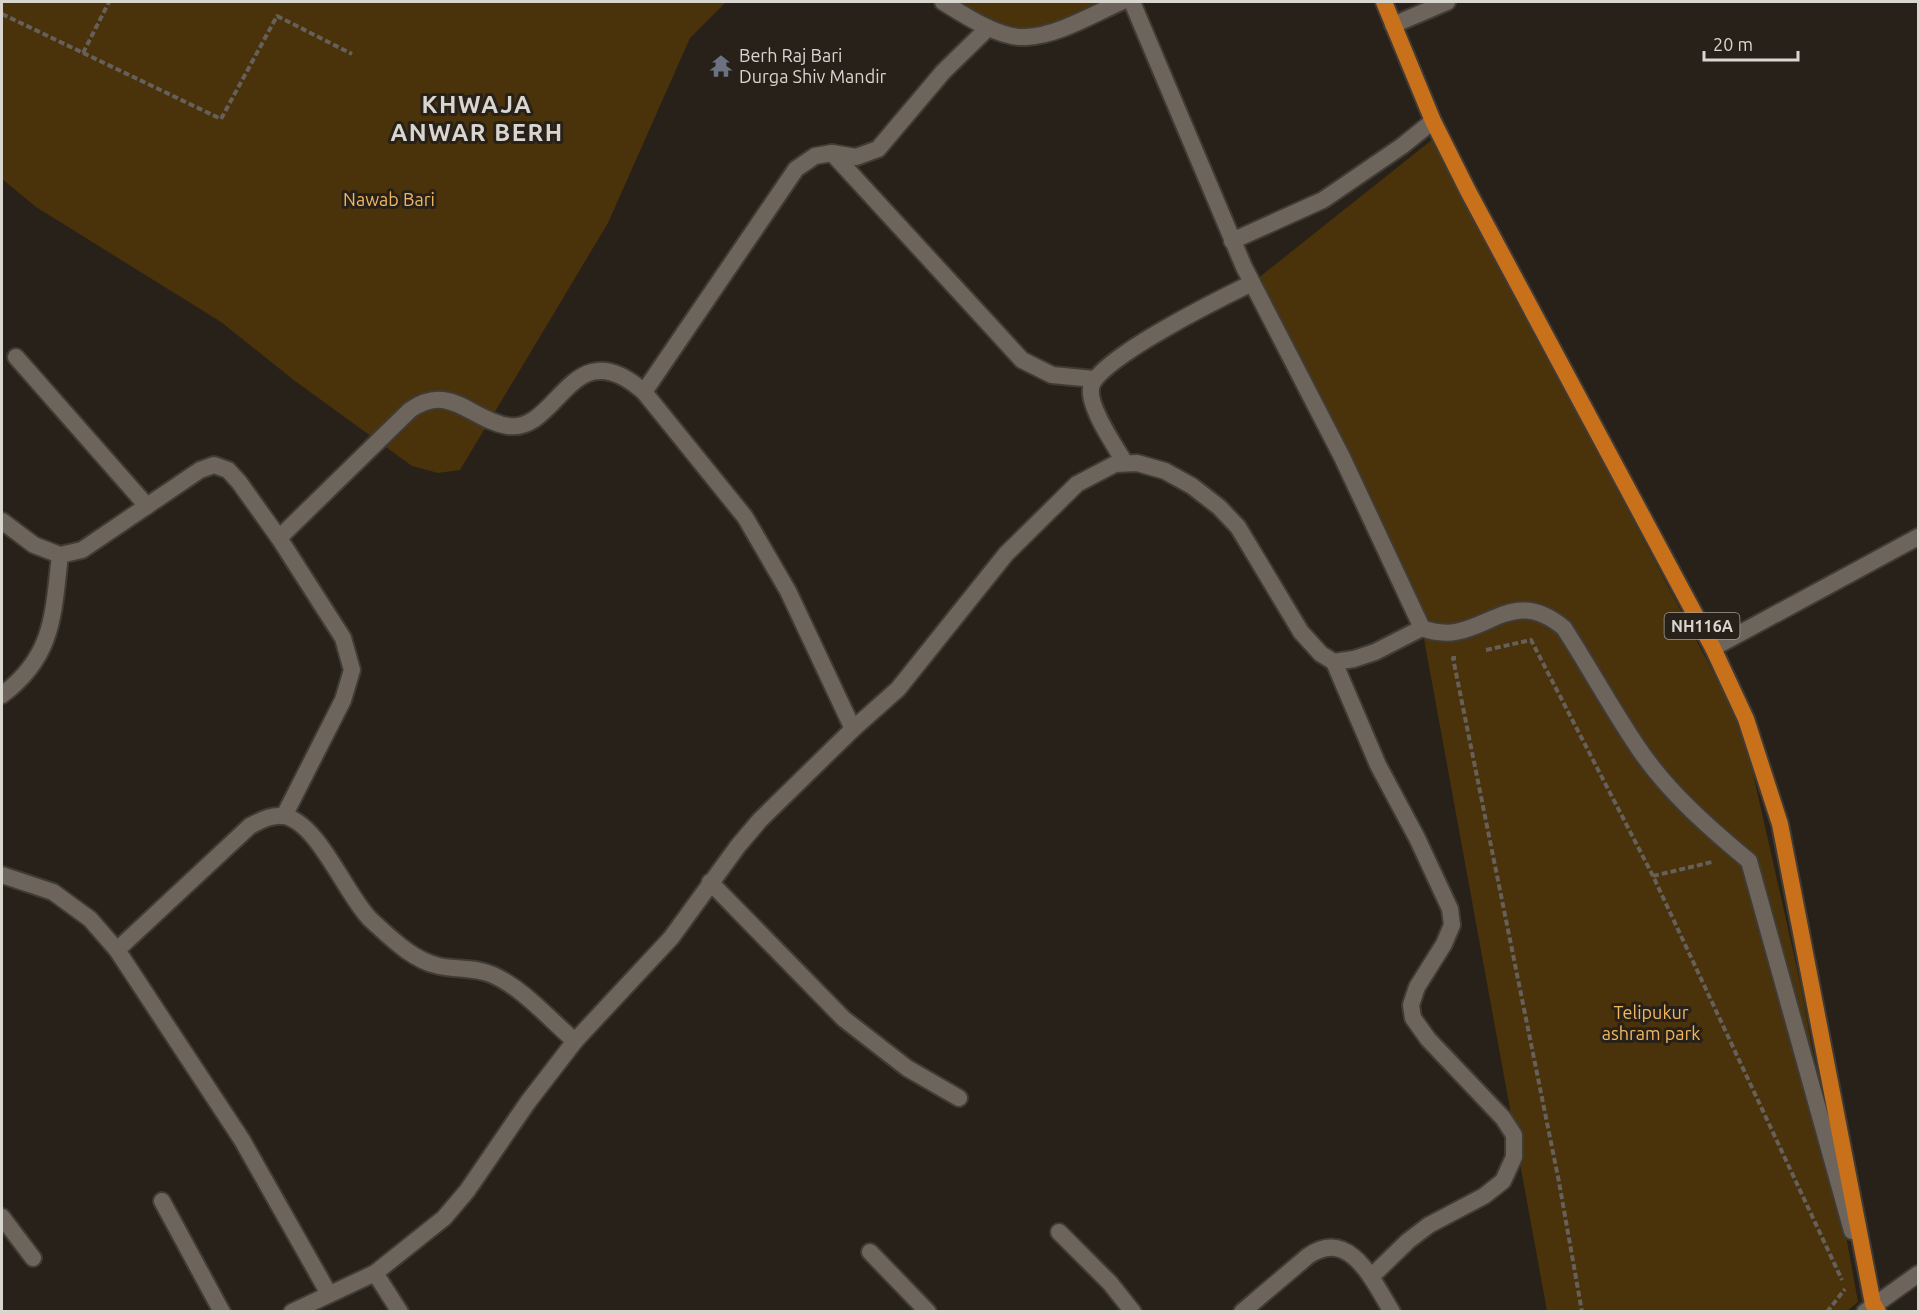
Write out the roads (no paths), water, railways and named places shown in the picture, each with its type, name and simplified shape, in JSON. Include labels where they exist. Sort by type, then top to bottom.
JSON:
[{"type":"highway","name":"NH116A","points":[[1384,2],[1433,121],[1509,270],[1713,648],[1746,719],[1780,824],[1872,1309]]},
{"type":"street","points":[[943,2],[988,28],[1024,38],[1050,33],[1121,2]]},
{"type":"street","points":[[1132,2],[1232,241],[1342,457],[1422,628]]},
{"type":"street","points":[[1394,25],[1447,2]]},
{"type":"street","points":[[644,392],[796,169],[815,156],[832,153],[856,157],[878,149],[943,72],[988,28]]},
{"type":"street","points":[[1232,241],[1323,200],[1402,146],[1433,121]]},
{"type":"street","points":[[832,153],[1023,360],[1052,375],[1094,379]]},
{"type":"street","points":[[1125,463],[1093,404],[1090,390],[1094,379],[1100,371],[1124,354],[1214,301],[1252,283]]},
{"type":"street","points":[[16,357],[147,506]]},
{"type":"street","points":[[279,538],[410,410],[422,402],[433,399],[447,400],[500,425],[517,427],[533,419],[576,381],[596,370],[611,371],[628,378],[644,392],[745,517],[788,591],[853,729]]},
{"type":"street","points":[[292,1311],[375,1273],[444,1218],[467,1191],[528,1102],[575,1041],[671,938],[710,882],[760,820],[853,729],[898,689],[1006,554],[1053,506],[1077,484],[1115,464],[1125,463],[1137,463],[1165,471],[1218,507],[1251,545],[1301,632],[1321,654],[1334,662],[1378,765],[1417,838],[1450,909],[1452,925],[1444,944],[1417,987],[1411,1005],[1413,1018],[1428,1039],[1503,1118],[1514,1135],[1514,1157],[1503,1181],[1484,1196],[1422,1230],[1371,1277]]},
{"type":"street","points":[[2,521],[34,545],[60,555],[82,550],[200,470],[214,465],[228,470],[279,538],[343,638],[352,670],[343,700],[284,816]]},
{"type":"street","points":[[1713,648],[1918,537]]},
{"type":"street","points":[[2,695],[30,668],[46,644],[53,616],[60,555]]},
{"type":"street","points":[[1334,662],[1354,659],[1375,652],[1422,628],[1448,635],[1517,609],[1530,609],[1552,619],[1564,628],[1637,747],[1662,778],[1749,861],[1872,1309],[1918,1274]]},
{"type":"street","points":[[117,950],[250,826],[268,818],[284,816],[300,824],[315,840],[365,914],[397,944],[438,966],[476,968],[495,975],[513,987],[575,1041]]},
{"type":"street","points":[[2,875],[52,892],[90,919],[117,950],[243,1140],[329,1294]]},
{"type":"street","points":[[710,882],[844,1019],[907,1068],[959,1098]]},
{"type":"street","points":[[162,1201],[222,1311]]},
{"type":"street","points":[[2,1216],[33,1258]]},
{"type":"street","points":[[1059,1232],[1110,1283],[1133,1311]]},
{"type":"street","points":[[1242,1311],[1318,1249],[1335,1246],[1351,1253],[1371,1277],[1392,1311]]},
{"type":"street","points":[[870,1252],[928,1311]]},
{"type":"street","points":[[375,1273],[400,1311]]},
{"type":"place","name":"Berh Raj Bari Durga Shiv Mandir","points":[[721,66]]},
{"type":"district","name":"KHWAJA ANWAR BERH","points":[[477,119]]},
{"type":"park label","name":"Nawab Bari","points":[[389,200]]},
{"type":"park label","name":"Telipukur ashram park","points":[[1651,1023]]}]
